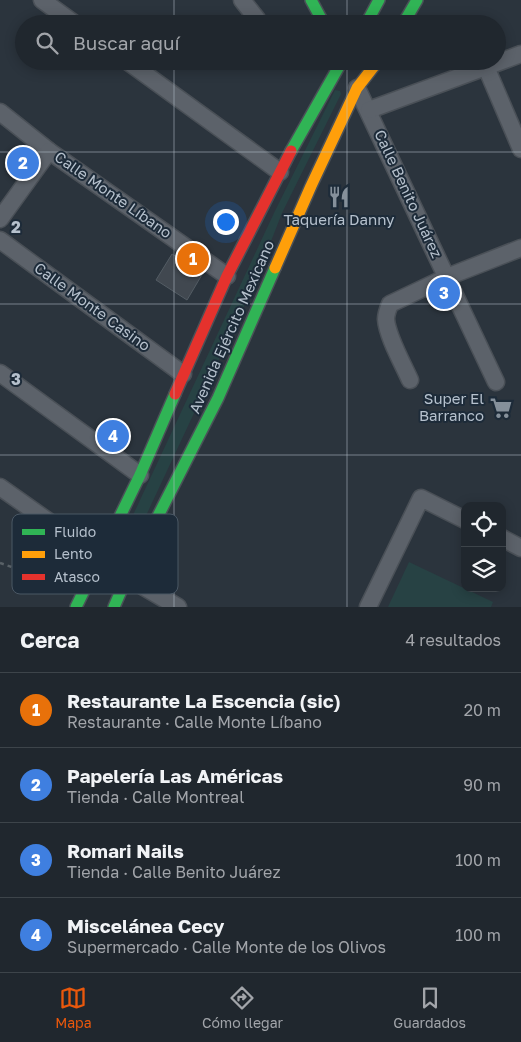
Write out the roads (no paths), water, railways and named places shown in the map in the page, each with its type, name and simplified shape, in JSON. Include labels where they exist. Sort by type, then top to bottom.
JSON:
[{"type":"main road","points":[[311,0],[319,15]]},
{"type":"main road","points":[[408,15],[417,0]]},
{"type":"main road","points":[[371,15],[378,1]]},
{"type":"main road","name":"Avenida Ejército Mexicano","points":[[122,514],[227,276],[280,172],[349,72]]},
{"type":"main road","name":"Avenida Ejército Mexicano","points":[[159,514],[218,398],[310,186],[349,72]]},
{"type":"main road","name":"Avenida Ejército Mexicano","points":[[76,607],[82,594]]},
{"type":"main road","name":"Avenida Ejército Mexicano","points":[[114,607],[120,594]]},
{"type":"street","points":[[42,0],[63,15]]},
{"type":"street","points":[[242,0],[254,15]]},
{"type":"street","points":[[506,60],[521,54]]},
{"type":"street","points":[[139,70],[280,172]]},
{"type":"street","points":[[369,110],[478,70]]},
{"type":"street","points":[[487,70],[521,149]]},
{"type":"street","name":"Calle Benito Juárez","points":[[349,72],[369,110],[496,382]]},
{"type":"street","name":"Calle Monte Líbano","points":[[0,112],[49,151],[227,276]]},
{"type":"street","points":[[0,219],[49,151]]},
{"type":"street","name":"Calle Monte Casino","points":[[0,240],[183,374]]},
{"type":"street","points":[[410,380],[386,320],[390,304],[447,277],[521,248]]},
{"type":"street","points":[[0,373],[140,475]]},
{"type":"street","points":[[0,487],[38,514]]},
{"type":"street","points":[[368,607],[421,498],[461,518]]},
{"type":"street","points":[[506,540],[521,548]]},
{"type":"street","points":[[156,594],[178,607]]},
{"type":"place","name":"Papelería Las Américas","points":[[23,163]]},
{"type":"place","name":"Taquería Danny","points":[[339,197]]},
{"type":"place","name":"Restaurante La Escencia (sic)","points":[[193,259]]},
{"type":"place","name":"Romari Nails","points":[[444,293]]},
{"type":"place","name":"Super El Barranco","points":[[501,408]]},
{"type":"place","name":"Miscelánea Cecy","points":[[113,436]]}]
